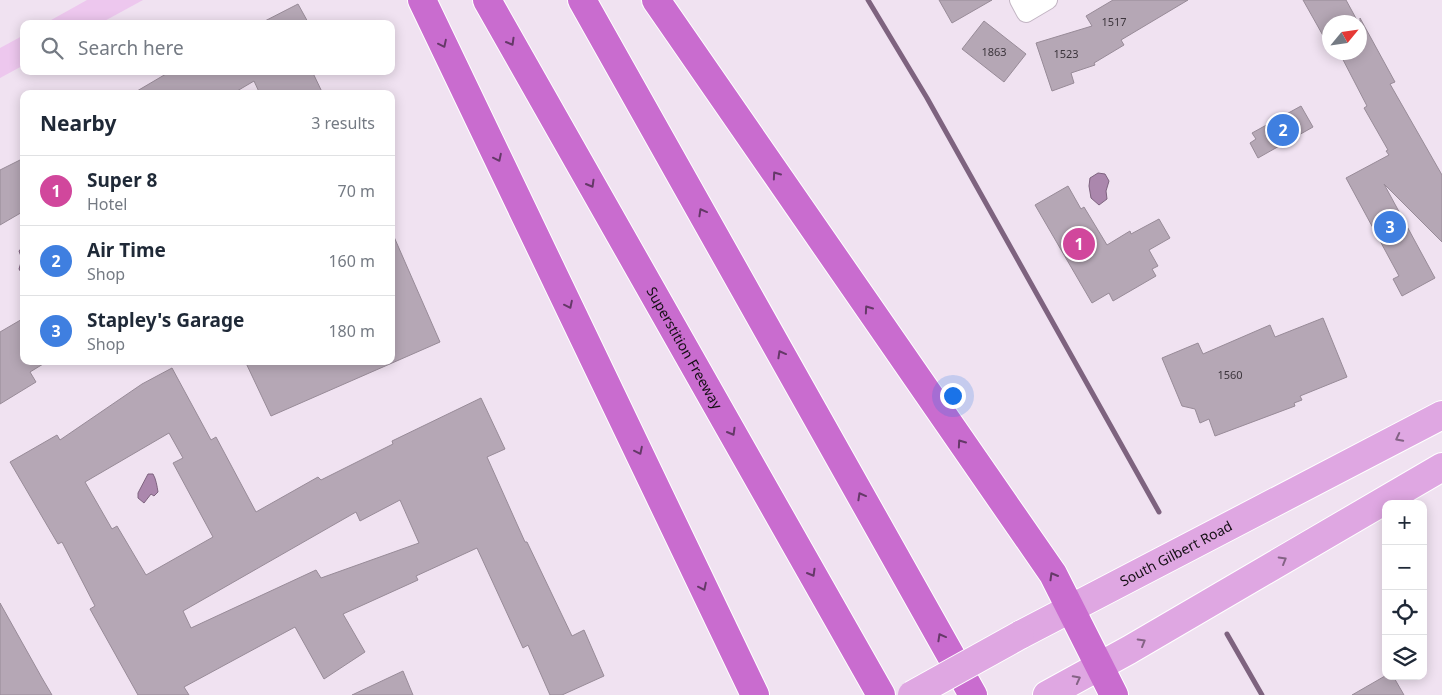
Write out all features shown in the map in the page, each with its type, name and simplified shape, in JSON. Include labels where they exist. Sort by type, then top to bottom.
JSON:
[{"type":"highway","points":[[422,0],[755,695]]},
{"type":"highway","name":"Superstition Freeway","points":[[487,0],[882,695]]},
{"type":"highway","points":[[582,0],[973,695]]},
{"type":"highway","points":[[656,0],[1053,574],[1114,695]]},
{"type":"main road","name":"South Gilbert Road","points":[[912,695],[1020,635],[1442,415]]},
{"type":"main road","points":[[1050,693],[1100,666],[1442,467]]},
{"type":"street","points":[[1022,6],[1048,0]]},
{"type":"shaded area","points":[[87,0],[143,0],[106,20],[51,20]]},
{"type":"shaded area","points":[[20,37],[20,67],[0,78],[0,48]]},
{"type":"shaded area","points":[[1098,173],[1105,174],[1109,181],[1106,191],[1107,199],[1099,205],[1091,198],[1089,186],[1090,178]]},
{"type":"shaded area","points":[[148,474],[153,474],[158,492],[154,496],[151,494],[144,503],[138,498],[138,493]]},
{"type":"building","points":[[939,0],[992,0],[952,23]]},
{"type":"building","points":[[1113,0],[1188,0],[1121,40],[1124,45],[1094,63],[1095,65],[1071,73],[1074,83],[1052,91],[1036,43],[1092,26],[1086,16]]},
{"type":"building","points":[[1303,0],[1346,0],[1354,15],[1322,15],[1322,34]]},
{"type":"building","points":[[298,4],[307,20],[267,20]]},
{"type":"building","points":[[984,21],[1026,54],[1004,82],[962,49]]},
{"type":"building","points":[[1367,31],[1395,82],[1390,84],[1442,175],[1442,242],[1384,184],[1435,278],[1402,296],[1393,279],[1399,276],[1346,178],[1389,155],[1364,108],[1367,106],[1343,60],[1367,60]]},
{"type":"building","points":[[164,75],[314,75],[321,90],[258,90],[254,81],[239,90],[139,90]]},
{"type":"building","points":[[1301,106],[1313,127],[1258,158],[1250,143],[1256,139],[1252,133]]},
{"type":"building","points":[[20,160],[20,213],[0,225],[0,170]]},
{"type":"building","points":[[1068,186],[1081,209],[1084,207],[1107,245],[1130,231],[1131,234],[1159,219],[1170,238],[1149,250],[1158,266],[1152,269],[1156,276],[1113,301],[1109,293],[1092,303],[1035,205]]},
{"type":"building","points":[[395,239],[440,342],[395,362]]},
{"type":"building","points":[[1323,318],[1347,377],[1300,396],[1302,400],[1294,403],[1295,406],[1215,436],[1209,419],[1200,423],[1195,409],[1182,406],[1162,358],[1198,343],[1203,354],[1270,325],[1275,337]]},
{"type":"building","points":[[20,320],[20,365],[41,365],[30,372],[36,382],[0,404],[0,332]]},
{"type":"building","points":[[247,365],[387,365],[271,416]]},
{"type":"building","points":[[172,368],[211,440],[216,437],[256,512],[318,477],[321,480],[393,444],[392,441],[481,398],[505,449],[487,457],[525,542],[527,542],[572,636],[584,630],[604,676],[562,695],[550,695],[528,645],[523,648],[477,548],[416,576],[418,580],[343,614],[365,652],[324,679],[295,627],[184,687],[189,695],[138,695],[90,609],[95,606],[62,542],[58,544],[10,462],[57,435],[60,440],[142,384]],"holes":[[[169,433],[183,458],[173,463],[213,537],[146,575],[117,526],[112,529],[85,482]],[[400,500],[419,543],[321,578],[316,570],[191,628],[183,611],[356,512],[360,521]]]},
{"type":"building","points":[[0,603],[42,678],[52,695],[0,695]]},
{"type":"building","points":[[403,671],[413,695],[352,695]]},
{"type":"building","points":[[1382,678],[1382,680],[1395,680],[1404,695],[1352,695]]},
{"type":"waterway","points":[[868,0],[927,98],[1159,512]]},
{"type":"waterway","points":[[1227,634],[1262,695]]},
{"type":"place","name":"Air Time","points":[[1283,130]]},
{"type":"place","name":"Stapley's Garage","points":[[1390,227]]},
{"type":"place","name":"Super 8","points":[[1079,244]]}]
